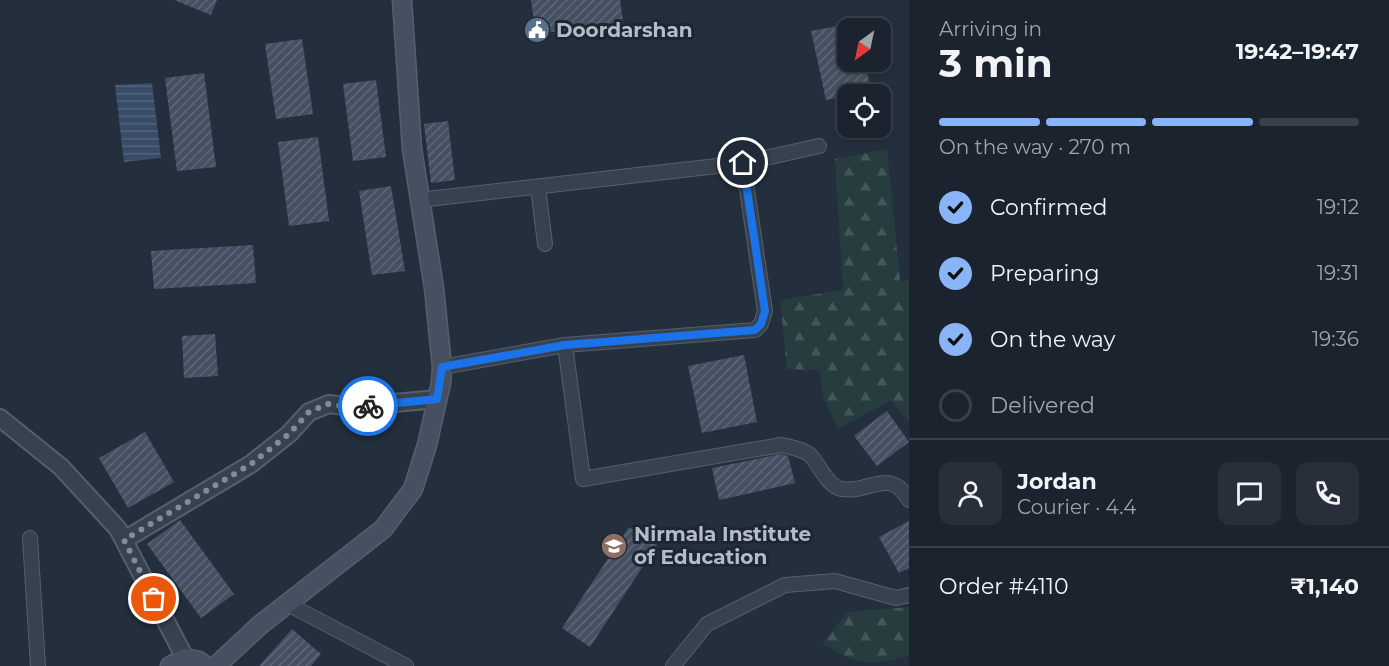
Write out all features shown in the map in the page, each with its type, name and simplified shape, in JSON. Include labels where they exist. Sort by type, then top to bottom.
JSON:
[{"type":"main road","points":[[216,666],[286,603],[383,529],[413,489],[437,399],[442,367],[434,288],[412,149],[402,0]]},
{"type":"main road","points":[[177,662],[199,661],[206,666]]},
{"type":"street","points":[[419,200],[743,163],[819,146]]},
{"type":"street","points":[[442,367],[565,345],[755,330],[761,324],[765,311],[743,163]]},
{"type":"street","points":[[538,187],[545,244]]},
{"type":"street","points":[[565,345],[583,479],[781,445],[796,448],[810,455],[836,487],[844,490],[886,482],[905,492],[909,500]]},
{"type":"street","points":[[124,540],[251,464],[289,434],[309,412],[328,404],[351,407],[437,399]]},
{"type":"street","points":[[0,418],[61,467],[118,529],[177,662]]},
{"type":"street","points":[[30,538],[38,666]]},
{"type":"street","points":[[673,666],[706,624],[785,585],[835,581],[896,598],[909,595]]},
{"type":"street","points":[[286,603],[406,666]]},
{"type":"green space","points":[[887,149],[900,281],[909,280],[909,422],[891,400],[838,429],[824,399],[819,370],[787,369],[780,300],[843,290],[835,159]]},
{"type":"green space","points":[[909,607],[909,656],[863,662],[845,656],[822,643],[848,612]]},
{"type":"water","points":[[152,83],[161,158],[124,162],[115,85]]},
{"type":"building","points":[[174,0],[217,0],[211,15]]},
{"type":"building","points":[[531,0],[620,0],[624,28],[578,33],[577,29],[536,34]]},
{"type":"building","points":[[837,26],[837,72],[867,72],[870,84],[837,84],[837,98],[826,100],[811,31]]},
{"type":"building","points":[[302,39],[313,114],[276,119],[265,44]]},
{"type":"building","points":[[204,73],[216,167],[177,171],[165,78]]},
{"type":"building","points":[[376,80],[386,157],[353,161],[343,84]]},
{"type":"building","points":[[448,121],[455,180],[431,183],[424,124]]},
{"type":"building","points":[[318,137],[329,221],[289,226],[278,142]]},
{"type":"building","points":[[391,186],[405,271],[372,275],[359,191]]},
{"type":"building","points":[[253,245],[256,283],[154,289],[151,251]]},
{"type":"building","points":[[215,334],[218,376],[184,378],[182,336]]},
{"type":"building","points":[[744,355],[757,422],[702,433],[688,366]]},
{"type":"building","points":[[887,411],[909,442],[877,466],[854,436]]},
{"type":"building","points":[[145,432],[174,482],[128,508],[99,458]]},
{"type":"building","points":[[781,454],[788,456],[795,483],[719,500],[712,468]]},
{"type":"building","points":[[180,520],[234,594],[201,618],[147,544]]},
{"type":"building","points":[[909,521],[909,568],[899,573],[879,537]]},
{"type":"building","points":[[629,527],[657,545],[590,647],[562,628]]},
{"type":"building","points":[[292,629],[321,654],[311,666],[259,666]]},
{"type":"way so far","points":[[154,599],[124,540],[251,464],[289,434],[309,412],[328,404],[351,407],[368,406]]},
{"type":"place","name":"Doordarshan","points":[[537,30]]},
{"type":"place","name":"Nirmala Institute of Education","points":[[614,546]]},
{"type":"route","points":[[368,406],[437,399],[442,367],[565,345],[755,330],[761,324],[765,311],[743,163]]}]
